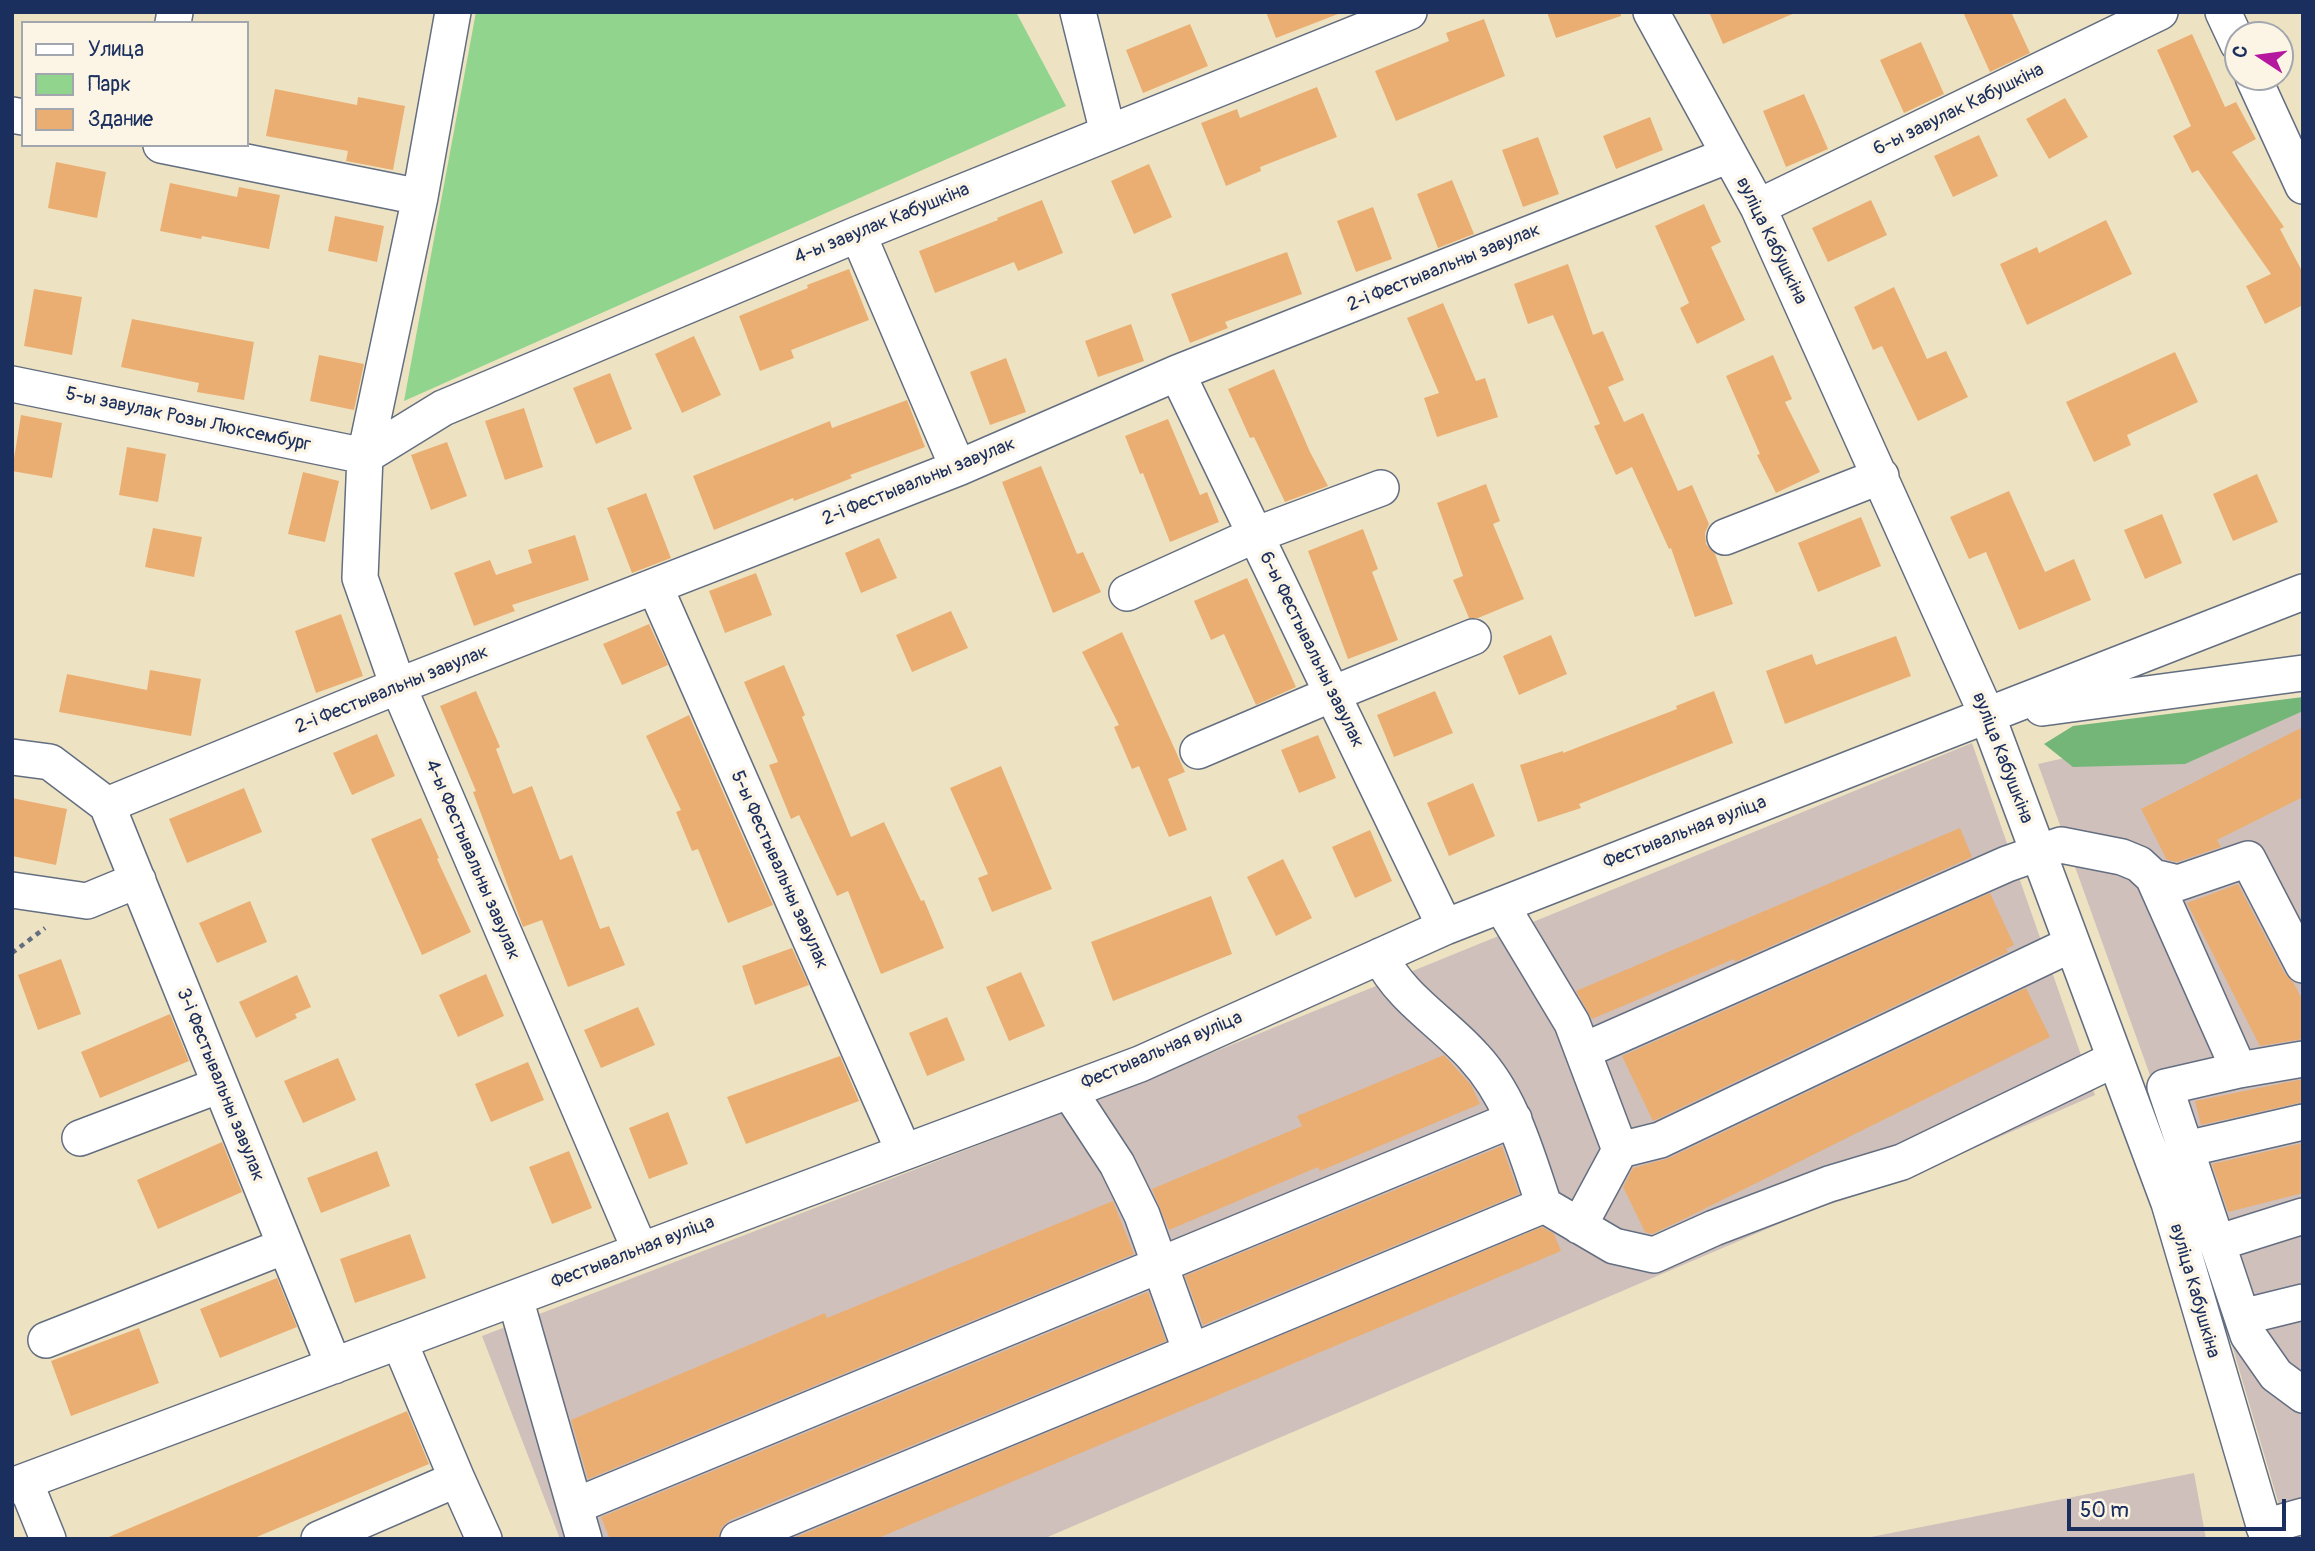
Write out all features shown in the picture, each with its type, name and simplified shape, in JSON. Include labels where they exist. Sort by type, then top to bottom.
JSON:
[{"type":"street","name":"4-ы Фестывальны завулак","points":[[453,12],[420,197],[365,456],[360,578],[398,686],[640,1250]]},
{"type":"street","points":[[1078,12],[1108,133]]},
{"type":"street","name":"4-ы завулак Кабушкіна","points":[[365,456],[443,408],[858,233],[1108,133],[1353,23],[1409,12]]},
{"type":"street","name":"вуліца Кабушкіна","points":[[1651,12],[1758,207],[1987,715],[2168,1203],[2266,1533]]},
{"type":"street","name":"6-ы завулак Кабушкіна","points":[[1758,207],[2160,12]]},
{"type":"street","points":[[2259,91],[2303,186]]},
{"type":"street","points":[[171,147],[420,197]]},
{"type":"street","name":"2-і Фестывальны завулак","points":[[107,805],[398,686],[958,468],[1177,373],[1729,155]]},
{"type":"street","points":[[858,233],[958,468]]},
{"type":"street","name":"6-ы Фестывальны завулак","points":[[1177,373],[1445,927]]},
{"type":"street","name":"5-ы завулак Розы Люксембург","points":[[12,384],[365,456]]},
{"type":"street","points":[[1725,537],[1881,476]]},
{"type":"street","points":[[1127,593],[1255,535],[1381,488]]},
{"type":"street","name":"5-ы Фестывальны завулак","points":[[655,587],[904,1153]]},
{"type":"street","name":"Фестывальная вуліца","points":[[18,1484],[1140,1064],[1445,927],[2303,592]]},
{"type":"street","points":[[1198,751],[1473,637]]},
{"type":"street","points":[[1987,715],[2303,673]]},
{"type":"street","points":[[12,757],[50,762],[107,805]]},
{"type":"street","name":"3-і Фестывальны завулак","points":[[107,805],[334,1366]]},
{"type":"street","points":[[1583,1051],[2007,864],[2061,845],[2122,857],[2138,864],[2153,877],[2239,1070]]},
{"type":"street","points":[[2153,877],[2178,883],[2248,859],[2303,965]]},
{"type":"street","points":[[12,890],[86,901],[138,880]]},
{"type":"street","points":[[1501,905],[1572,1023],[1620,1150]]},
{"type":"street","points":[[1579,1226],[1620,1150],[1660,1140],[2072,944]]},
{"type":"street","points":[[1380,956],[1396,984],[1475,1057],[1508,1104],[1544,1205],[1614,1246],[1654,1255],[1714,1228],[1829,1184],[1902,1162],[2115,1059]]},
{"type":"street","points":[[2303,1059],[2165,1087],[2248,1335],[2276,1375],[2303,1395]]},
{"type":"street","points":[[80,1138],[220,1084]]},
{"type":"street","points":[[1069,1091],[1117,1164],[1142,1215],[1191,1352]]},
{"type":"street","points":[[575,1506],[1514,1119]]},
{"type":"street","points":[[2186,1149],[2303,1122]]},
{"type":"street","points":[[738,1539],[1544,1205]]},
{"type":"street","points":[[2217,1242],[2303,1216]]},
{"type":"street","points":[[46,1340],[285,1246]]},
{"type":"street","points":[[515,1298],[584,1539]]},
{"type":"street","points":[[2242,1317],[2303,1301]]},
{"type":"street","points":[[400,1341],[484,1539]]},
{"type":"street","points":[[319,1539],[457,1479]]},
{"type":"street","points":[[18,1484],[48,1539]]},
{"type":"street","points":[[2266,1533],[2303,1516]]},
{"type":"shaded area","points":[[2303,704],[2303,1539],[2289,1539],[2164,1114],[2038,764]]},
{"type":"shaded area","points":[[1972,743],[2095,1095],[1890,1185],[1809,1211],[1043,1539],[560,1539],[482,1336],[1101,1098]]},
{"type":"shaded area","points":[[2194,1473],[2206,1539],[1871,1539],[1871,1537]]},
{"type":"green space","points":[[476,12],[1016,12],[1066,106],[404,401]]},
{"type":"green space","points":[[2303,697],[2303,711],[2185,764],[2073,767],[2044,744],[2073,726]]},
{"type":"building","points":[[1266,12],[1337,12],[1338,14],[1276,38]]},
{"type":"building","points":[[1547,12],[1621,12],[1621,16],[1556,38]]},
{"type":"building","points":[[1709,12],[1797,12],[1723,44]]},
{"type":"building","points":[[1963,12],[2011,12],[2030,53],[1990,72]]},
{"type":"building","points":[[1484,19],[1505,76],[1396,121],[1375,71],[1449,41],[1446,33]]},
{"type":"building","points":[[1190,24],[1208,66],[1143,93],[1126,50]]},
{"type":"building","points":[[2192,34],[2225,107],[2236,102],[2256,139],[2232,152],[2284,227],[2280,229],[2303,273],[2303,305],[2265,324],[2246,286],[2271,274],[2198,170],[2192,173],[2173,136],[2191,126],[2157,50]]},
{"type":"building","points":[[1921,42],[1944,94],[1904,113],[1880,60]]},
{"type":"building","points":[[1317,87],[1337,137],[1260,167],[1261,171],[1226,186],[1201,123],[1237,109],[1240,118]]},
{"type":"building","points":[[275,89],[357,105],[358,97],[405,106],[393,170],[346,161],[348,151],[266,136]]},
{"type":"building","points":[[1804,94],[1828,149],[1786,167],[1763,111]]},
{"type":"building","points":[[2065,98],[2088,137],[2049,159],[2026,119]]},
{"type":"building","points":[[1650,117],[1663,150],[1616,169],[1603,136]]},
{"type":"building","points":[[1979,135],[1998,176],[1953,197],[1934,156]]},
{"type":"building","points":[[1538,137],[1559,194],[1523,207],[1502,150]]},
{"type":"building","points":[[56,162],[106,172],[97,218],[48,208]]},
{"type":"building","points":[[1149,164],[1172,217],[1134,234],[1111,181]]},
{"type":"building","points":[[1452,180],[1474,234],[1438,248],[1417,194]]},
{"type":"building","points":[[170,183],[237,197],[239,187],[280,195],[269,249],[160,231]]},
{"type":"building","points":[[1042,200],[1063,253],[1018,271],[1014,262],[935,293],[919,251]]},
{"type":"building","points":[[1871,200],[1887,235],[1828,262],[1812,228]]},
{"type":"building","points":[[1704,204],[1721,242],[1711,247],[1745,320],[1697,344],[1680,308],[1689,303],[1655,226]]},
{"type":"building","points":[[1373,207],[1392,259],[1356,272],[1337,221]]},
{"type":"building","points":[[335,216],[384,226],[377,262],[328,251]]},
{"type":"building","points":[[2106,220],[2132,274],[2027,325],[2000,264],[2037,247],[2039,253]]},
{"type":"building","points":[[1287,252],[1302,294],[1225,322],[1228,328],[1190,343],[1171,294]]},
{"type":"building","points":[[1568,264],[1593,335],[1603,331],[1624,380],[1608,387],[1624,422],[1643,413],[1678,491],[1692,485],[1709,524],[1705,533],[1706,544],[1715,554],[1733,604],[1695,617],[1671,548],[1669,549],[1632,467],[1616,475],[1594,426],[1600,424],[1553,315],[1528,324],[1514,284]]},
{"type":"building","points":[[849,269],[869,320],[791,350],[794,358],[760,371],[739,316]]},
{"type":"building","points":[[1894,287],[1927,359],[1946,351],[1968,397],[1918,421],[1882,346],[1873,350],[1854,307]]},
{"type":"building","points":[[34,289],[82,297],[72,355],[24,346]]},
{"type":"building","points":[[1443,303],[1476,381],[1485,378],[1498,417],[1437,437],[1424,398],[1439,393],[1407,318]]},
{"type":"building","points":[[132,319],[254,342],[244,400],[197,392],[199,383],[121,367]]},
{"type":"building","points":[[1131,324],[1144,361],[1098,377],[1085,341]]},
{"type":"building","points":[[694,336],[721,395],[682,413],[655,354]]},
{"type":"building","points":[[2175,352],[2198,402],[2127,435],[2131,445],[2094,462],[2066,402]]},
{"type":"building","points":[[319,355],[364,364],[354,410],[310,401]]},
{"type":"building","points":[[1773,355],[1792,399],[1785,402],[1820,472],[1776,493],[1757,455],[1760,454],[1726,376]]},
{"type":"building","points":[[1006,358],[1026,412],[990,425],[970,372]]},
{"type":"building","points":[[1274,369],[1328,486],[1285,502],[1254,437],[1250,438],[1228,389]]},
{"type":"building","points":[[610,373],[632,429],[596,444],[573,388]]},
{"type":"building","points":[[907,400],[925,447],[850,475],[852,478],[794,501],[793,498],[714,530],[693,476],[830,421],[832,428]]},
{"type":"building","points":[[524,408],[543,467],[505,480],[485,421]]},
{"type":"building","points":[[21,415],[62,423],[52,478],[12,471]]},
{"type":"building","points":[[1168,419],[1200,495],[1207,492],[1219,522],[1170,542],[1143,473],[1140,474],[1125,436]]},
{"type":"building","points":[[447,442],[467,496],[431,510],[411,455]]},
{"type":"building","points":[[127,447],[166,454],[158,502],[119,495]]},
{"type":"building","points":[[1041,466],[1077,554],[1083,552],[1101,592],[1053,613],[1002,482]]},
{"type":"building","points":[[303,472],[339,481],[325,542],[288,534]]},
{"type":"building","points":[[2257,474],[2278,522],[2233,541],[2213,494]]},
{"type":"building","points":[[1486,484],[1500,521],[1493,524],[1524,599],[1478,618],[1469,618],[1453,580],[1463,576],[1437,503]]},
{"type":"building","points":[[2009,491],[2045,572],[2074,559],[2091,600],[2019,630],[1986,552],[1969,559],[1950,517]]},
{"type":"building","points":[[646,493],[671,558],[632,573],[607,508]]},
{"type":"building","points":[[2162,514],[2182,563],[2145,579],[2124,530]]},
{"type":"building","points":[[1861,517],[1881,566],[1818,592],[1798,543]]},
{"type":"building","points":[[153,528],[202,537],[194,577],[145,567]]},
{"type":"building","points":[[1363,529],[1378,569],[1372,572],[1398,640],[1348,659],[1308,551]]},
{"type":"building","points":[[575,535],[589,580],[512,605],[515,611],[474,626],[454,573],[490,560],[496,575],[532,563],[528,550]]},
{"type":"building","points":[[879,538],[897,578],[861,593],[845,553]]},
{"type":"building","points":[[756,573],[772,615],[725,633],[709,591]]},
{"type":"building","points":[[1247,578],[1296,687],[1256,705],[1224,634],[1211,640],[1194,601]]},
{"type":"building","points":[[951,611],[968,648],[912,672],[896,635]]},
{"type":"building","points":[[341,614],[363,676],[316,693],[295,631]]},
{"type":"building","points":[[649,624],[668,665],[622,685],[603,644]]},
{"type":"building","points":[[1122,632],[1185,772],[1168,779],[1187,830],[1169,837],[1139,766],[1132,769],[1114,727],[1119,725],[1082,652]]},
{"type":"building","points":[[1551,635],[1567,674],[1519,695],[1503,656]]},
{"type":"building","points":[[1896,636],[1911,676],[1785,724],[1766,671],[1812,654],[1816,665]]},
{"type":"building","points":[[784,665],[805,715],[802,717],[851,837],[884,822],[921,901],[924,900],[944,948],[881,974],[848,891],[837,896],[799,815],[791,819],[769,765],[778,762],[744,682]]},
{"type":"building","points":[[150,670],[201,679],[191,736],[59,712],[67,674],[147,690]]},
{"type":"building","points":[[476,691],[500,747],[496,749],[513,794],[532,786],[560,860],[572,855],[600,929],[609,926],[625,965],[568,987],[542,920],[523,927],[473,792],[476,791],[440,706]]},
{"type":"building","points":[[1435,691],[1453,733],[1394,757],[1377,715]]},
{"type":"building","points":[[1714,691],[1733,743],[1579,804],[1581,808],[1538,822],[1520,765],[1563,753],[1677,709],[1676,706]]},
{"type":"building","points":[[689,715],[773,905],[728,923],[698,849],[692,851],[676,812],[681,810],[646,736]]},
{"type":"building","points":[[2303,727],[2303,797],[2217,840],[2221,847],[2177,862],[2167,860],[2141,809]]},
{"type":"building","points":[[377,734],[395,776],[352,795],[333,753]]},
{"type":"building","points":[[1318,735],[1336,778],[1299,793],[1281,750]]},
{"type":"building","points":[[1001,766],[1052,889],[992,912],[978,878],[988,874],[950,788]]},
{"type":"building","points":[[1473,783],[1495,836],[1449,856],[1427,803]]},
{"type":"building","points":[[244,788],[262,832],[187,863],[169,819]]},
{"type":"building","points":[[12,798],[67,809],[56,865],[12,856]]},
{"type":"building","points":[[421,818],[471,932],[422,955],[371,839]]},
{"type":"building","points":[[1960,828],[1972,857],[1735,962],[1734,959],[1592,1019],[1576,991]]},
{"type":"building","points":[[1370,830],[1392,881],[1355,898],[1332,847]]},
{"type":"building","points":[[1283,859],[1312,918],[1276,936],[1247,877]]},
{"type":"building","points":[[2238,884],[2285,974],[2293,982],[2303,1001],[2303,1039],[2260,1046],[2187,903]]},
{"type":"building","points":[[1990,893],[2014,945],[2006,949],[2008,952],[1653,1121],[1622,1056]]},
{"type":"building","points":[[1211,896],[1232,954],[1113,1001],[1091,942]]},
{"type":"building","points":[[250,901],[267,942],[217,963],[199,923]]},
{"type":"building","points":[[792,948],[809,985],[755,1005],[742,966]]},
{"type":"building","points":[[61,959],[81,1014],[38,1030],[18,975]]},
{"type":"building","points":[[1021,972],[1045,1026],[1009,1041],[986,987]]},
{"type":"building","points":[[486,974],[504,1016],[458,1037],[439,995]]},
{"type":"building","points":[[297,975],[311,1007],[295,1014],[297,1018],[256,1038],[239,1002]]},
{"type":"building","points":[[2026,988],[2050,1037],[1680,1221],[1652,1234],[1645,1232],[1623,1187],[1633,1168],[1669,1158]]},
{"type":"building","points":[[638,1007],[655,1045],[601,1068],[584,1030]]},
{"type":"building","points":[[170,1014],[189,1061],[100,1098],[81,1052]]},
{"type":"building","points":[[947,1017],[965,1060],[927,1076],[909,1033]]},
{"type":"building","points":[[1444,1055],[1471,1085],[1480,1104],[1320,1171],[1318,1167],[1169,1230],[1152,1189],[1302,1126],[1297,1116]]},
{"type":"building","points":[[840,1056],[859,1101],[746,1144],[727,1097]]},
{"type":"building","points":[[338,1058],[356,1100],[303,1123],[284,1081]]},
{"type":"building","points":[[528,1062],[544,1100],[491,1122],[475,1084]]},
{"type":"building","points":[[2303,1079],[2303,1102],[2201,1125],[2195,1101]]},
{"type":"building","points":[[668,1112],[688,1164],[649,1179],[629,1128]]},
{"type":"building","points":[[222,1142],[242,1192],[158,1229],[137,1180]]},
{"type":"building","points":[[2303,1143],[2303,1193],[2228,1212],[2212,1164]]},
{"type":"building","points":[[1502,1146],[1519,1194],[1203,1325],[1185,1276]]},
{"type":"building","points":[[377,1151],[390,1186],[321,1213],[307,1178]]},
{"type":"building","points":[[569,1151],[592,1208],[552,1224],[529,1167]]},
{"type":"building","points":[[1113,1201],[1134,1254],[588,1479],[571,1420],[825,1313],[827,1318]]},
{"type":"building","points":[[1542,1227],[1554,1234],[1561,1251],[876,1539],[791,1539]]},
{"type":"building","points":[[410,1234],[426,1278],[355,1303],[340,1259]]},
{"type":"building","points":[[277,1278],[297,1327],[220,1358],[200,1309]]},
{"type":"building","points":[[1148,1292],[1166,1341],[730,1520],[722,1527],[718,1539],[610,1539],[601,1517]]},
{"type":"building","points":[[139,1328],[159,1383],[71,1416],[51,1361]]},
{"type":"building","points":[[407,1411],[429,1464],[252,1539],[104,1539]]}]
